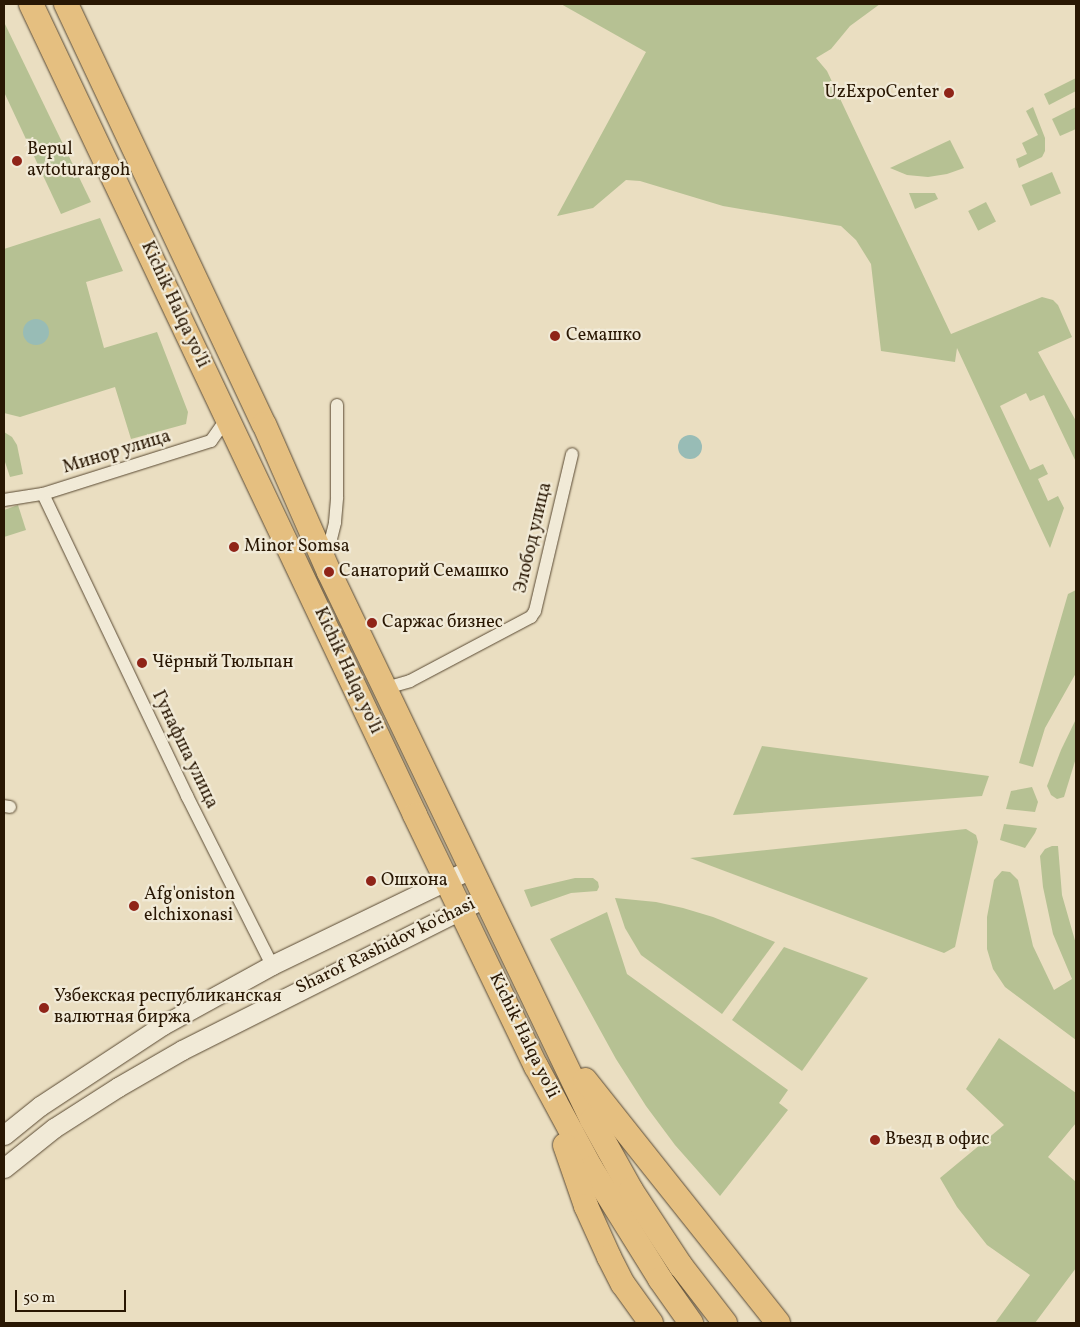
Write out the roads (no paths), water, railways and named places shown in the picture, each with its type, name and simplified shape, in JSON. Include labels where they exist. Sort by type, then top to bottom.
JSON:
[{"type":"highway","name":"Kichik Halqa yo'li","points":[[31,4],[181,323],[228,417],[536,1066],[572,1135],[610,1200],[664,1286],[691,1323]]},
{"type":"highway","name":"Kichik Halqa yo'li","points":[[66,4],[210,309],[325,564],[473,868],[592,1120],[631,1190],[681,1266],[725,1323]]},
{"type":"highway","points":[[181,323],[210,309]]},
{"type":"highway","points":[[558,1046],[778,1323]]},
{"type":"highway","points":[[536,1066],[586,1206],[602,1243],[624,1284],[651,1323]]},
{"type":"main road","name":"Sharof Rashidov ko'chasi","points":[[4,1135],[40,1106],[116,1054],[163,1025],[272,965],[473,868]]},
{"type":"main road","name":"Sharof Rashidov ko'chasi","points":[[4,1168],[54,1128],[118,1087],[182,1050],[486,896]]},
{"type":"street","points":[[325,564],[335,522],[337,497],[337,406]]},
{"type":"street","name":"Минор улица","points":[[4,500],[43,494],[210,442],[228,417]]},
{"type":"street","name":"Элобод улица","points":[[386,688],[410,682],[531,617],[535,611],[572,454]]},
{"type":"street","name":"Гунафша улица","points":[[43,494],[186,796],[272,965]]},
{"type":"water","points":[[36,319],[45,323],[49,332],[45,341],[36,345],[27,341],[23,332],[27,323]]},
{"type":"water","points":[[690,435],[698,439],[702,447],[698,455],[690,459],[682,455],[678,447],[682,439]]},
{"type":"place","name":"UzExpoCenter","points":[[949,93]]},
{"type":"place","name":"Bepul avtoturargoh","points":[[17,161]]},
{"type":"place","name":"Семашко","points":[[555,336]]},
{"type":"place","name":"Minor Somsa","points":[[234,547]]},
{"type":"place","name":"Санаторий Семашко","points":[[329,572]]},
{"type":"place","name":"Саржас бизнес","points":[[372,623]]},
{"type":"place","name":"Чёрный Тюльпан","points":[[142,663]]},
{"type":"place","name":"Ошхона","points":[[371,881]]},
{"type":"place","name":"Afg'oniston elchixonasi","points":[[134,906]]},
{"type":"place","name":"Узбекская республиканская валютная биржа","points":[[44,1008]]},
{"type":"place","name":"Въезд в офис","points":[[875,1140]]}]
